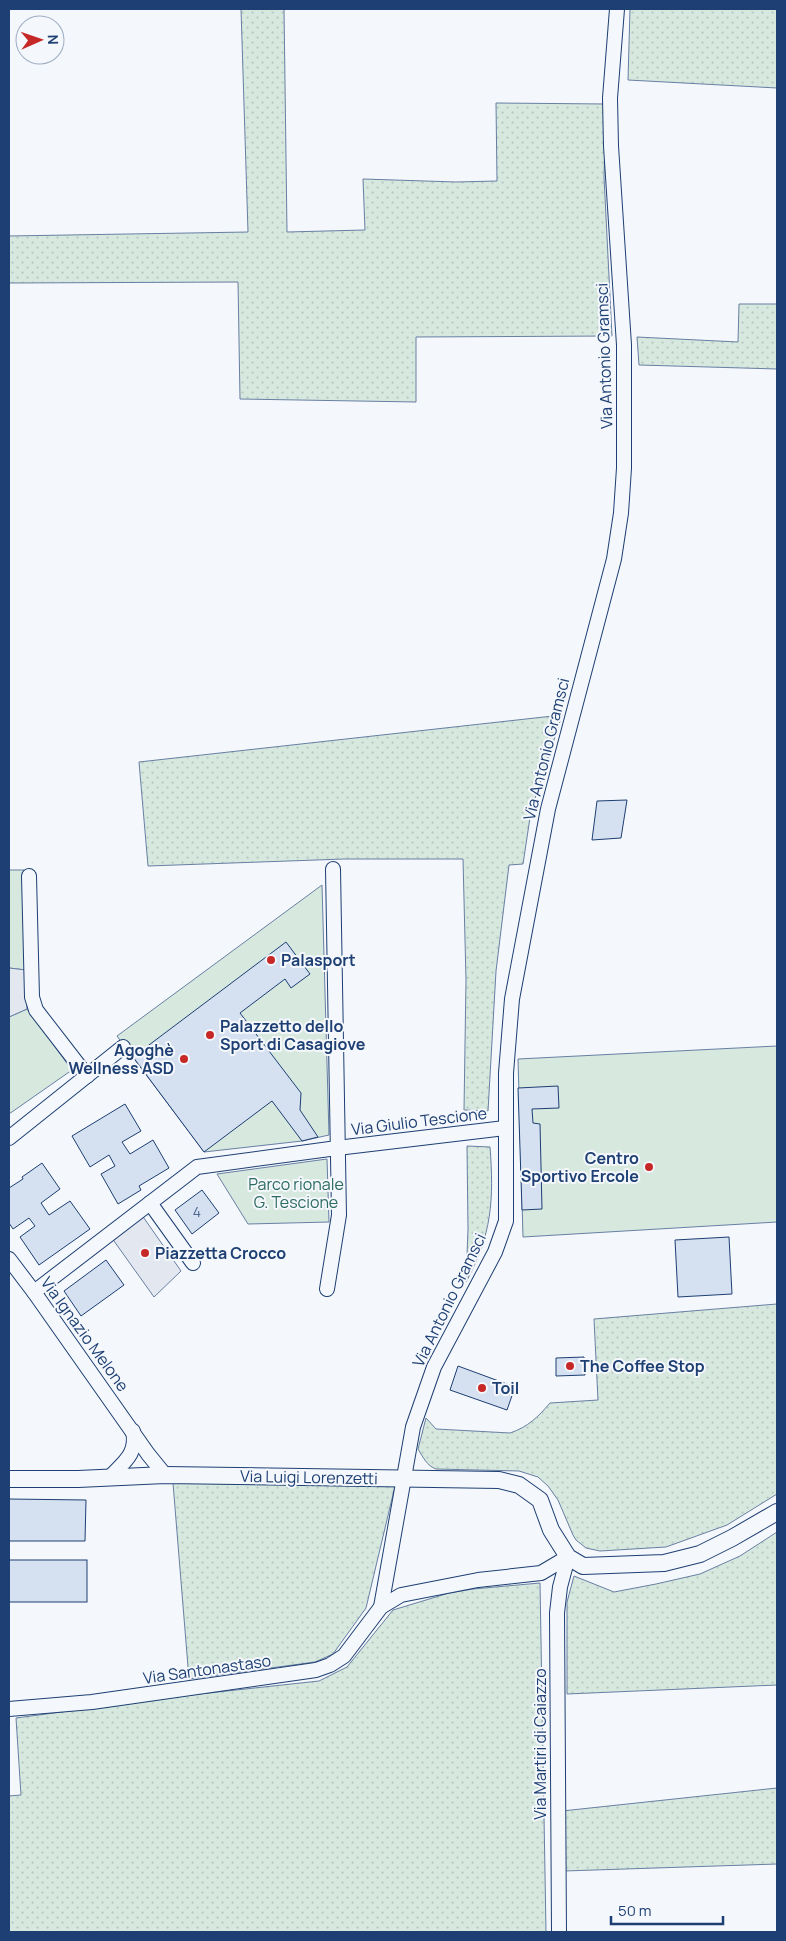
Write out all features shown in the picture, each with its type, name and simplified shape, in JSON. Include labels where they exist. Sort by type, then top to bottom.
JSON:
[{"type":"street","name":"Via Antonio Gramsci","points":[[402,1478],[412,1427],[434,1367],[495,1252],[506,1221],[508,1182],[505,1128],[506,1073],[512,999],[548,809],[614,559],[622,513],[624,345],[611,146],[610,98],[616,9]]},
{"type":"street","name":"Via Giulio Tescione","points":[[327,1289],[339,1215],[333,868]]},
{"type":"street","points":[[29,876],[32,997],[36,1010],[87,1076]]},
{"type":"street","points":[[9,1138],[123,1047]]},
{"type":"street","name":"Via Giulio Tescione","points":[[34,1292],[197,1167],[505,1128]]},
{"type":"street","points":[[150,1203],[193,1263]]},
{"type":"street","name":"Via Ignazio Melone","points":[[9,1259],[152,1460],[165,1475]]},
{"type":"street","points":[[108,1478],[131,1453],[135,1442],[133,1431]]},
{"type":"street","name":"Via Luigi Lorenzetti","points":[[9,1479],[108,1478],[165,1475],[500,1480],[519,1485],[540,1500],[551,1530],[568,1557]]},
{"type":"street","name":"Via Santonastaso","points":[[381,1607],[402,1478]]},
{"type":"street","points":[[568,1557],[583,1566],[664,1563],[700,1554],[777,1512]]},
{"type":"street","name":"Via Santonastaso","points":[[9,1709],[92,1702],[316,1670],[330,1666],[344,1656],[381,1607],[401,1595],[478,1580],[541,1573],[568,1557]]},
{"type":"street","name":"Via Martiri di Caiazzo","points":[[559,1932],[557,1613],[560,1587],[568,1557]]},
{"type":"green space","points":[[241,9],[284,9],[287,232],[365,230],[363,179],[456,182],[497,181],[496,103],[606,104],[604,177],[612,336],[416,337],[416,402],[240,399],[238,282],[9,283],[9,236],[248,232]]},
{"type":"green space","points":[[630,9],[777,9],[777,88],[628,80]]},
{"type":"green space","points":[[739,304],[777,304],[777,369],[639,365],[637,337],[738,342]]},
{"type":"green space","points":[[562,715],[531,811],[523,864],[509,865],[496,971],[488,1111],[464,1110],[466,980],[463,859],[344,859],[148,866],[139,762]]},
{"type":"green space","points":[[9,870],[24,870],[26,970],[9,968]]},
{"type":"green space","name":"Palasport","points":[[322,885],[329,1135],[302,1141],[204,1152],[117,1036]]},
{"type":"green space","points":[[27,1009],[72,1070],[9,1114],[9,1017]]},
{"type":"green space","name":"Centro Sportivo Ercole","points":[[777,1046],[777,1222],[523,1237],[518,1059]]},
{"type":"green space","points":[[467,1146],[490,1147],[492,1183],[486,1232],[475,1265],[466,1282],[468,1229]]},
{"type":"green space","name":"Parco rionale G. Tescione","points":[[327,1159],[329,1222],[248,1224],[217,1174]]},
{"type":"green space","points":[[777,1304],[777,1494],[727,1525],[666,1547],[600,1551],[586,1548],[576,1540],[558,1500],[548,1486],[538,1477],[519,1471],[436,1469],[428,1463],[418,1449],[426,1418],[436,1429],[510,1433],[532,1421],[550,1403],[598,1400],[594,1319]]},
{"type":"green space","points":[[173,1483],[395,1486],[366,1608],[333,1654],[315,1662],[189,1679]]},
{"type":"green space","points":[[777,1532],[777,1685],[567,1694],[567,1602],[574,1576],[614,1592],[656,1584],[700,1574],[740,1556]]},
{"type":"green space","points":[[540,1583],[546,1932],[9,1932],[9,1796],[21,1795],[16,1718],[190,1695],[319,1681],[347,1667],[393,1610],[449,1593]]},
{"type":"green space","points":[[777,1788],[777,1864],[564,1871],[562,1811]]},
{"type":"shaded area","points":[[9,968],[26,970],[27,1009],[9,1017]]},
{"type":"shaded area","name":"Piazzetta Crocco","points":[[139,1211],[181,1271],[154,1297],[109,1234]]},
{"type":"building","points":[[627,800],[621,838],[592,840],[597,801]]},
{"type":"building","name":"Palazzetto dello Sport di Casagiove","points":[[286,942],[310,974],[291,988],[285,979],[240,1013],[301,1093],[300,1110],[318,1137],[302,1141],[272,1101],[204,1152],[133,1057]]},
{"type":"building","points":[[558,1086],[559,1108],[532,1109],[533,1123],[540,1124],[542,1209],[522,1210],[518,1088]]},
{"type":"building","points":[[125,1104],[141,1131],[122,1142],[130,1154],[153,1140],[169,1168],[139,1186],[141,1190],[118,1204],[101,1174],[115,1166],[109,1155],[90,1167],[72,1136]]},
{"type":"building","points":[[42,1163],[60,1189],[41,1203],[49,1215],[70,1201],[90,1229],[39,1265],[20,1237],[35,1226],[29,1218],[13,1229],[9,1223],[9,1188]]},
{"type":"building","points":[[202,1190],[219,1213],[192,1234],[175,1210]]},
{"type":"building","points":[[729,1237],[732,1294],[678,1297],[675,1240]]},
{"type":"building","points":[[106,1260],[124,1285],[81,1316],[64,1291]]},
{"type":"building","name":"The Coffee Stop","points":[[584,1357],[585,1375],[556,1376],[556,1358]]},
{"type":"building","name":"Toil","points":[[458,1366],[515,1387],[507,1410],[450,1390]]},
{"type":"building","points":[[9,1499],[86,1500],[85,1541],[9,1541]]},
{"type":"building","points":[[9,1560],[87,1560],[87,1602],[9,1602]]},
{"type":"place","name":"Palasport","points":[[271,960]]},
{"type":"place","name":"Palazzetto dello Sport di Casagiove","points":[[210,1035]]},
{"type":"place","name":"Agoghè Wellness ASD","points":[[184,1059]]},
{"type":"place","name":"Centro Sportivo Ercole","points":[[649,1167]]},
{"type":"place","name":"Piazzetta Crocco","points":[[145,1253]]},
{"type":"place","name":"The Coffee Stop","points":[[570,1366]]},
{"type":"place","name":"Toil","points":[[482,1388]]}]
